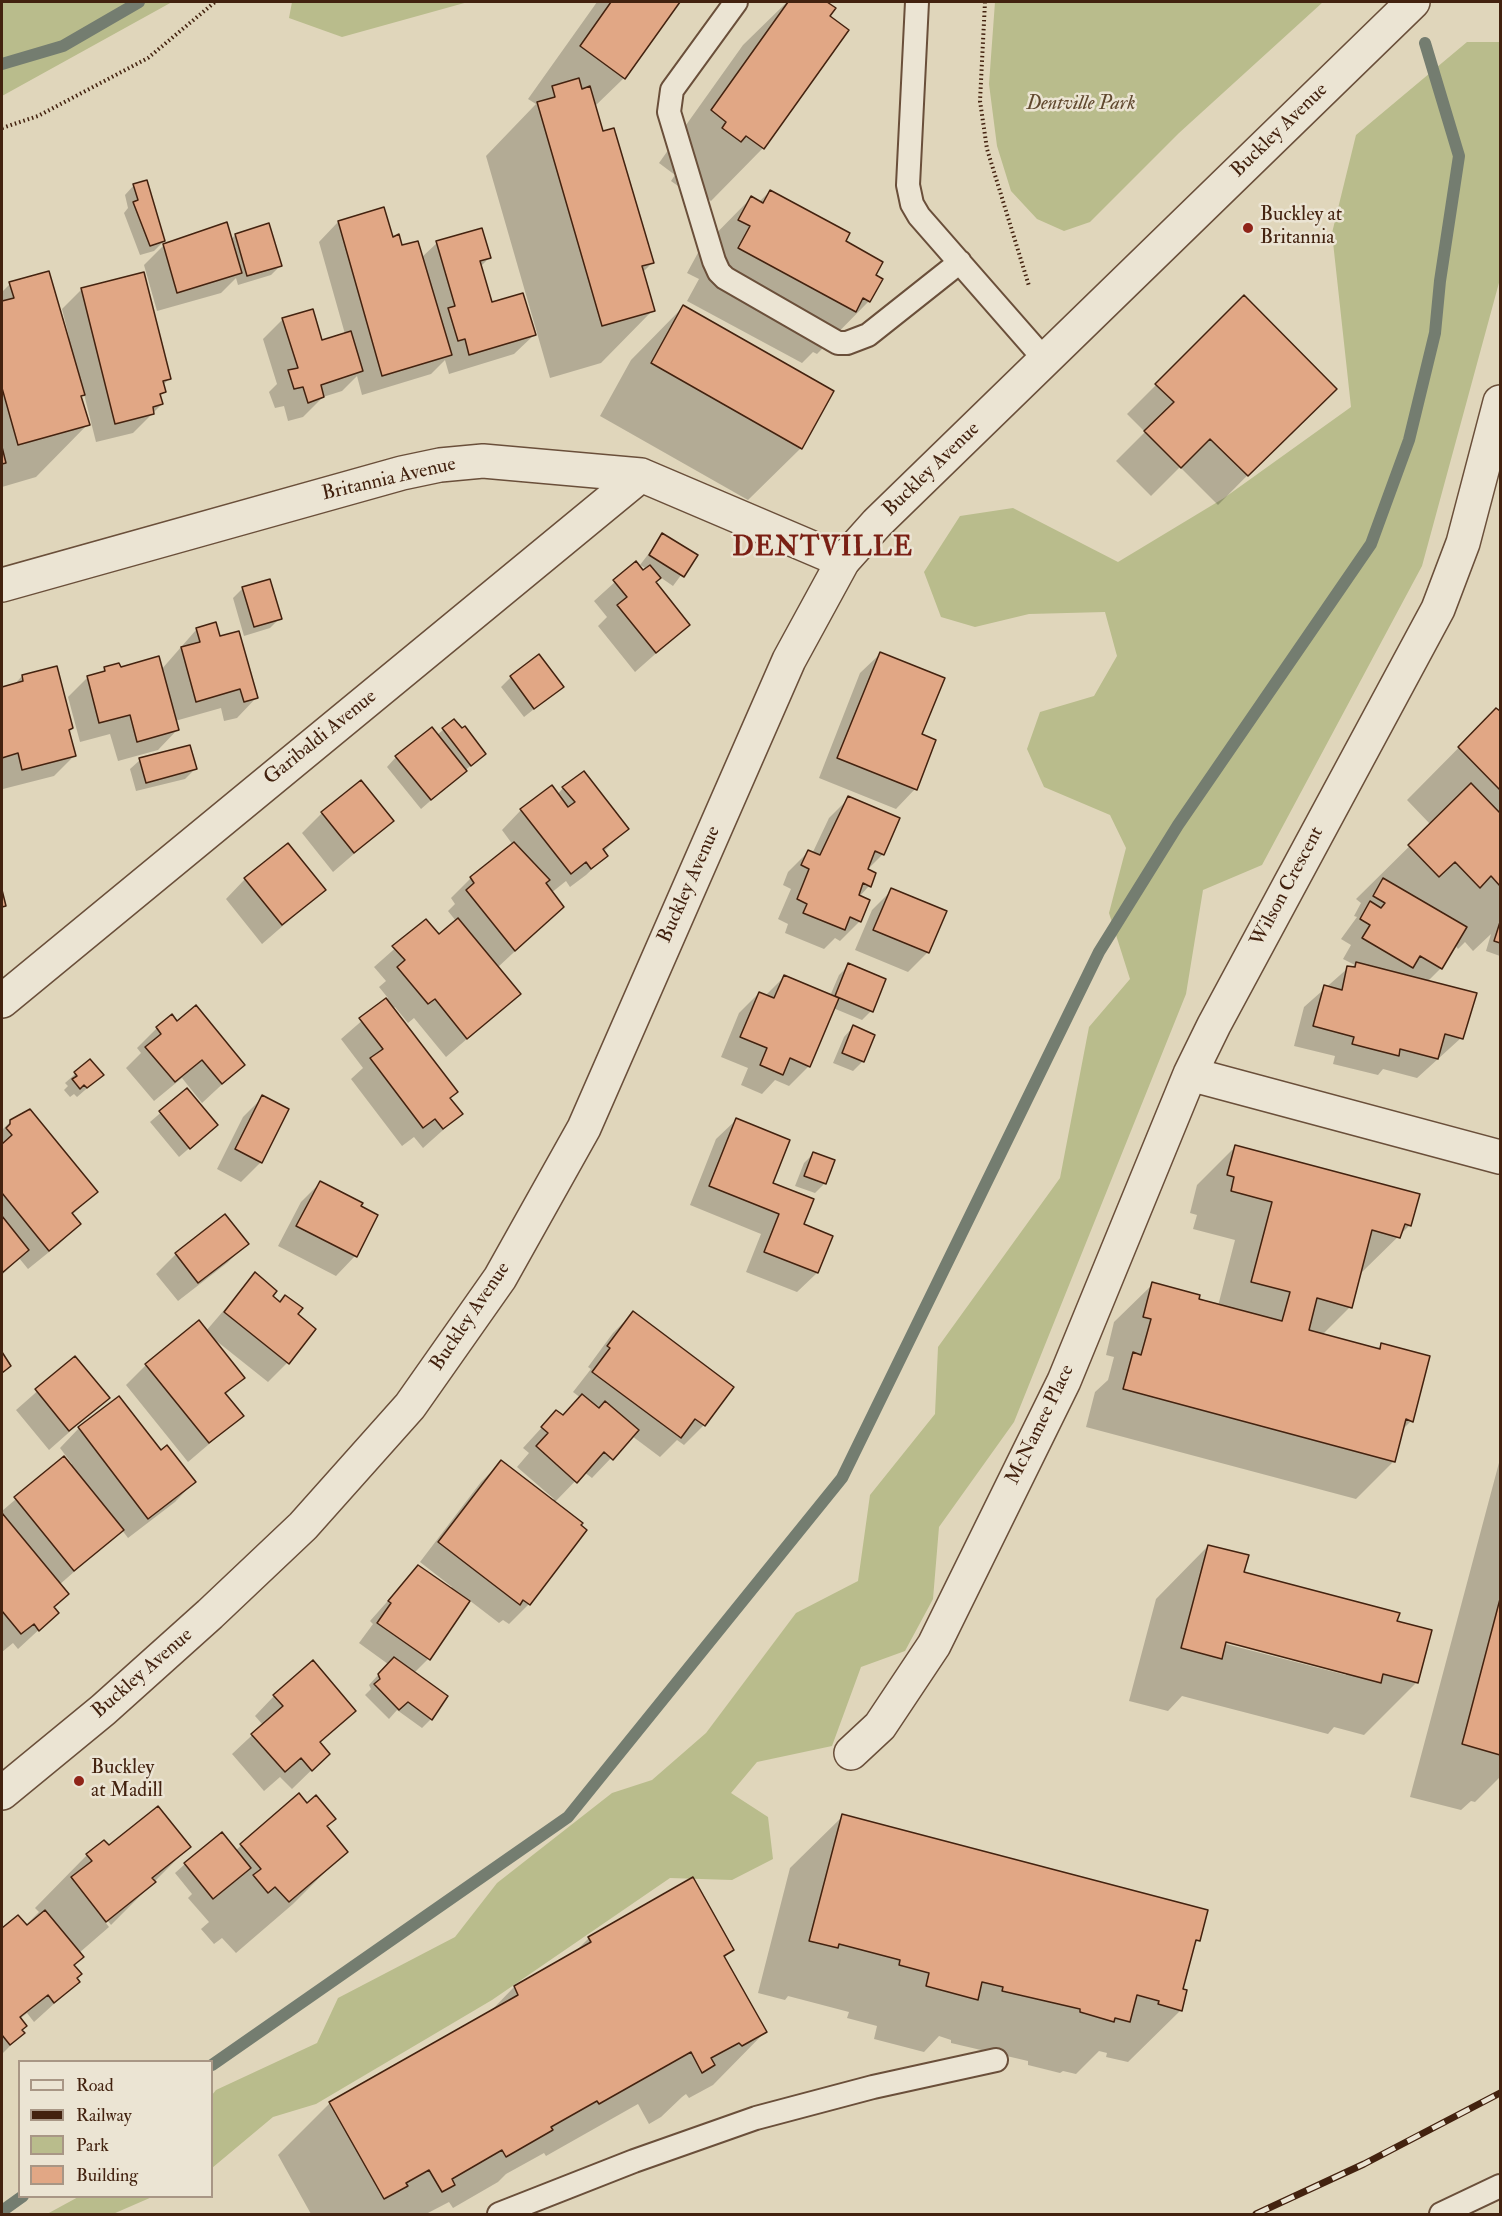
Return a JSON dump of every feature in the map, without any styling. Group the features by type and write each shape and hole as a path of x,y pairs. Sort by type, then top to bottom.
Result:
{"street":[{"name":"Buckley Avenue","path":"2,1793 119,1695 303,1526 410,1406 500,1278 584,1128 789,660 843,561 877,523 1413,2"},
{"name":"Wilson Crescent","path":"1190,1074 1233,987 1438,609 1463,543 1500,402"},
{"name":"Britannia Avenue","path":"2,585 440,465 483,461 641,475 843,561"},
{"name":"Garibaldi Avenue","path":"2,1001 641,475"},
{"path":"1190,1074 1500,1157"},
{"name":"McNamee Place","path":"851,1754 879,1726 899,1700 939,1634 1064,1381 1190,1074"}],"lane":[{"path":"736,2 672,90 669,112 719,272 725,278 838,343 847,343 868,335 960,262"},
{"path":"916,2 908,185 912,204 919,216 1045,360"},
{"path":"499,2214 756,2118 873,2087 996,2060"},
{"path":"1442,2214 1500,2186"}],"path":[{"path":"2,128 38,116 148,58 215,2"},
{"path":"985,2 980,101 985,139 1029,286"}],"green space":[{"path":"2,2 172,2 2,96"},
{"path":"292,2 468,2 342,37 289,18"},
{"name":"Dentville Park","path":"995,2 1323,2 1179,133 1090,222 1064,231 1037,219 1011,191 997,146 989,84"},
{"path":"1467,42 1500,42 1500,279 1422,566 1262,865 1203,890 1186,994 1014,1422 939,1527 933,1599 905,1651 861,1667 832,1746 757,1762 731,1793 768,1817 773,1859 732,1880 670,1878 492,2000 316,2104 273,2117 213,2167 213,2094 216,2090 317,2043 338,1998 455,1937 497,1883 612,1793 652,1780 706,1733 796,1613 858,1581 870,1495 935,1414 938,1347 1060,1178 1089,1027 1130,979 1109,913 1126,848 1110,815 1044,787 1027,749 1040,712 1094,696 1117,656 1105,612 1029,614 975,627 941,617 924,572 960,516 1013,508 1118,562 1224,498 1351,407 1332,233 1356,135"},
{"path":"76,2198 150,2198 113,2214 47,2214"}],"building":[{"path":"611,2 680,2 625,79 580,46"},
{"path":"788,2 827,2 836,8 830,16 849,30 764,149 746,136 741,142 722,128 726,122 711,110"},
{"path":"579,78 582,89 590,86 603,131 614,128 654,263 642,266 655,311 602,326 537,102 555,97 552,86"},
{"path":"147,180 165,241 150,246 133,202 138,200 133,184"},
{"path":"770,190 850,233 846,241 883,262 876,275 883,279 870,302 863,298 856,312 738,248 750,226 738,220 751,196 763,203"},
{"path":"384,207 393,237 399,234 402,245 418,241 452,355 382,376 338,221"},
{"path":"227,222 242,273 177,293 163,244"},
{"path":"269,223 282,266 247,276 235,234"},
{"path":"482,228 491,258 480,261 492,302 523,293 536,335 469,355 465,339 458,341 448,308 455,306 436,241"},
{"path":"49,271 85,395 81,396 90,425 18,445 2,388 2,301 14,298 9,282"},
{"path":"144,272 171,379 163,381 166,392 160,394 163,404 153,407 154,414 115,424 81,288"},
{"path":"1244,295 1337,389 1248,476 1210,439 1181,468 1144,431 1174,402 1155,384"},
{"path":"683,305 834,391 802,449 651,363"},
{"path":"313,309 322,340 351,331 363,371 321,385 324,397 308,403 303,387 294,389 288,370 298,368 282,318"},
{"path":"2,447 6,463 2,464"},
{"path":"662,533 698,555 684,577 649,555"},
{"path":"636,561 643,570 650,565 661,578 656,582 690,625 656,653 617,605 627,597 613,580"},
{"path":"270,579 282,619 254,627 242,587"},
{"path":"216,622 220,636 239,631 258,698 244,702 240,689 196,702 181,647 200,642 196,628"},
{"path":"880,652 945,678 922,734 936,740 917,790 837,758"},
{"path":"539,654 564,687 534,709 510,676"},
{"path":"159,656 179,730 137,742 130,715 99,723 87,676 105,671 104,667 119,663 121,667"},
{"path":"57,666 73,728 69,730 76,756 22,770 18,753 2,758 2,687 23,681 22,675"},
{"path":"1496,708 1500,711 1500,790 1458,747"},
{"path":"454,719 462,728 465,726 486,754 471,766 442,728"},
{"path":"432,727 467,771 431,800 395,756"},
{"path":"190,745 197,769 146,783 139,758"},
{"path":"584,771 629,829 603,849 608,856 591,869 586,862 571,874 520,809 552,785 568,807 575,802 562,787"},
{"path":"361,780 394,821 354,853 321,812"},
{"path":"1471,783 1500,813 1500,886 1491,876 1480,888 1455,862 1439,877 1408,845"},
{"path":"848,796 900,818 884,855 875,851 868,869 876,873 871,887 863,883 859,895 870,900 861,922 850,917 845,930 803,913 807,904 797,899 809,869 801,865 808,850 820,855"},
{"path":"514,842 550,880 546,883 564,907 515,951 466,890 474,883 470,877"},
{"path":"288,843 326,890 282,925 244,878"},
{"path":"1383,878 1467,927 1442,969 1420,956 1413,968 1362,938 1370,925 1360,919 1370,901 1381,908 1385,903 1373,896"},
{"path":"891,888 947,911 929,953 873,930"},
{"path":"2,890 6,906 2,907"},
{"path":"458,918 521,994 467,1039 435,999 428,1004 397,967 405,960 392,946 426,919 439,934"},
{"path":"1500,922 1500,943 1494,941"},
{"path":"1356,962 1477,993 1463,1039 1445,1034 1438,1059 1400,1049 1399,1056 1352,1044 1354,1037 1313,1026 1324,985 1342,990 1347,966 1355,967"},
{"path":"848,963 886,979 873,1012 835,996"},
{"path":"784,975 839,998 810,1067 790,1058 783,1075 760,1065 767,1048 740,1037 759,992 774,998"},
{"path":"386,998 458,1092 450,1098 463,1114 443,1129 435,1119 423,1128 370,1058 383,1049 359,1018"},
{"path":"196,1005 245,1065 222,1084 202,1060 175,1082 145,1047 161,1034 156,1027 172,1014 177,1021"},
{"path":"853,1025 875,1035 864,1062 842,1053"},
{"path":"90,1059 104,1075 87,1088 84,1085 80,1089 72,1079 77,1076 74,1072"},
{"path":"187,1088 218,1125 190,1149 159,1111"},
{"path":"262,1095 289,1109 262,1163 235,1149"},
{"path":"30,1109 98,1192 72,1213 81,1224 49,1251 2,1193 2,1144 12,1135 6,1128 10,1120"},
{"path":"736,1118 790,1140 773,1183 814,1199 804,1224 833,1236 818,1273 764,1252 779,1214 709,1186"},
{"path":"1235,1145 1420,1194 1411,1226 1405,1224 1400,1238 1372,1230 1352,1308 1317,1298 1309,1330 1380,1349 1381,1343 1430,1356 1413,1422 1406,1419 1395,1462 1123,1389 1133,1352 1141,1355 1151,1319 1143,1317 1152,1282 1200,1295 1199,1299 1282,1321 1290,1292 1251,1282 1272,1202 1231,1191 1234,1177 1227,1175"},
{"path":"813,1152 835,1160 826,1184 804,1176"},
{"path":"320,1181 363,1203 361,1206 378,1215 357,1257 296,1226"},
{"path":"225,1214 249,1244 198,1283 175,1253"},
{"path":"2,1216 29,1250 2,1273"},
{"path":"255,1272 277,1291 273,1296 280,1302 285,1295 303,1308 298,1314 316,1329 289,1364 224,1312"},
{"path":"633,1311 734,1387 705,1426 695,1419 681,1438 592,1372 610,1348 607,1346"},
{"path":"199,1320 245,1378 225,1393 244,1416 209,1443 145,1364"},
{"path":"2,1352 11,1366 2,1373"},
{"path":"75,1356 110,1398 69,1431 35,1389"},
{"path":"582,1394 599,1408 605,1401 639,1430 613,1460 604,1452 577,1483 536,1446 548,1433 541,1427 556,1410 563,1415"},
{"path":"119,1396 161,1450 167,1445 196,1482 148,1519 78,1427"},
{"path":"64,1456 124,1530 74,1571 14,1497"},
{"path":"501,1460 583,1523 581,1525 587,1530 530,1605 523,1600 520,1605 438,1542"},
{"path":"2,1513 69,1594 54,1607 59,1613 39,1631 34,1624 21,1634 2,1611"},
{"path":"1208,1545 1249,1555 1244,1572 1400,1613 1397,1621 1432,1630 1418,1683 1383,1674 1381,1683 1226,1642 1222,1659 1181,1648"},
{"path":"418,1565 470,1601 430,1660 377,1623 391,1603 388,1601"},
{"path":"1500,1599 1500,1755 1462,1744"},
{"path":"394,1657 448,1696 432,1720 408,1702 399,1710 374,1684 380,1679 378,1674"},
{"path":"313,1660 356,1711 320,1742 330,1754 312,1771 301,1758 285,1772 251,1734 283,1706 273,1695"},
{"path":"299,1793 307,1803 316,1795 336,1819 327,1826 348,1852 289,1902 275,1887 268,1893 253,1875 261,1869 240,1844"},
{"path":"158,1806 191,1847 152,1878 156,1882 106,1922 71,1877 92,1861 86,1854 104,1840 109,1845"},
{"path":"842,1814 1208,1910 1200,1941 1196,1940 1183,1989 1187,1990 1182,2011 1137,1995 1130,2022 1115,2018 1114,2022 1080,2012 1080,2009 1002,1991 1003,1987 982,1982 978,2000 926,1986 929,1973 899,1965 900,1960 839,1944 838,1948 809,1941"},
{"path":"222,1832 251,1868 213,1899 184,1863"},
{"path":"693,1877 734,1950 724,1956 767,2032 742,2046 739,2043 711,2058 715,2065 702,2073 691,2052 599,2104 597,2101 551,2127 553,2130 506,2157 502,2150 452,2179 455,2185 442,2192 429,2170 406,2183 408,2186 384,2199 329,2102 518,1995 514,1986 591,1942 588,1937"},
{"path":"45,1910 84,1957 74,1965 82,1974 77,1978 80,1982 54,2003 48,1995 20,2017 27,2026 22,2030 25,2033 10,2045 2,2035 2,1928 18,1915 27,1925"}],"waterway":[{"path":"2,64 63,46 139,2"},
{"path":"213,2064 568,1817 842,1478 1099,952 1178,825 1371,544 1409,440 1435,333 1440,281 1459,156 1425,43"},
{"path":"2,2211 20,2198"}],"railway":[{"path":"1256,2214 1364,2164 1500,2093"}],"place":[{"name":"Buckley at Britannia","path":"1248,228"},
{"name":"Buckley at Madill","path":"79,1781"}],"district":[{"name":"DENTVILLE","path":"823,549"}]}
